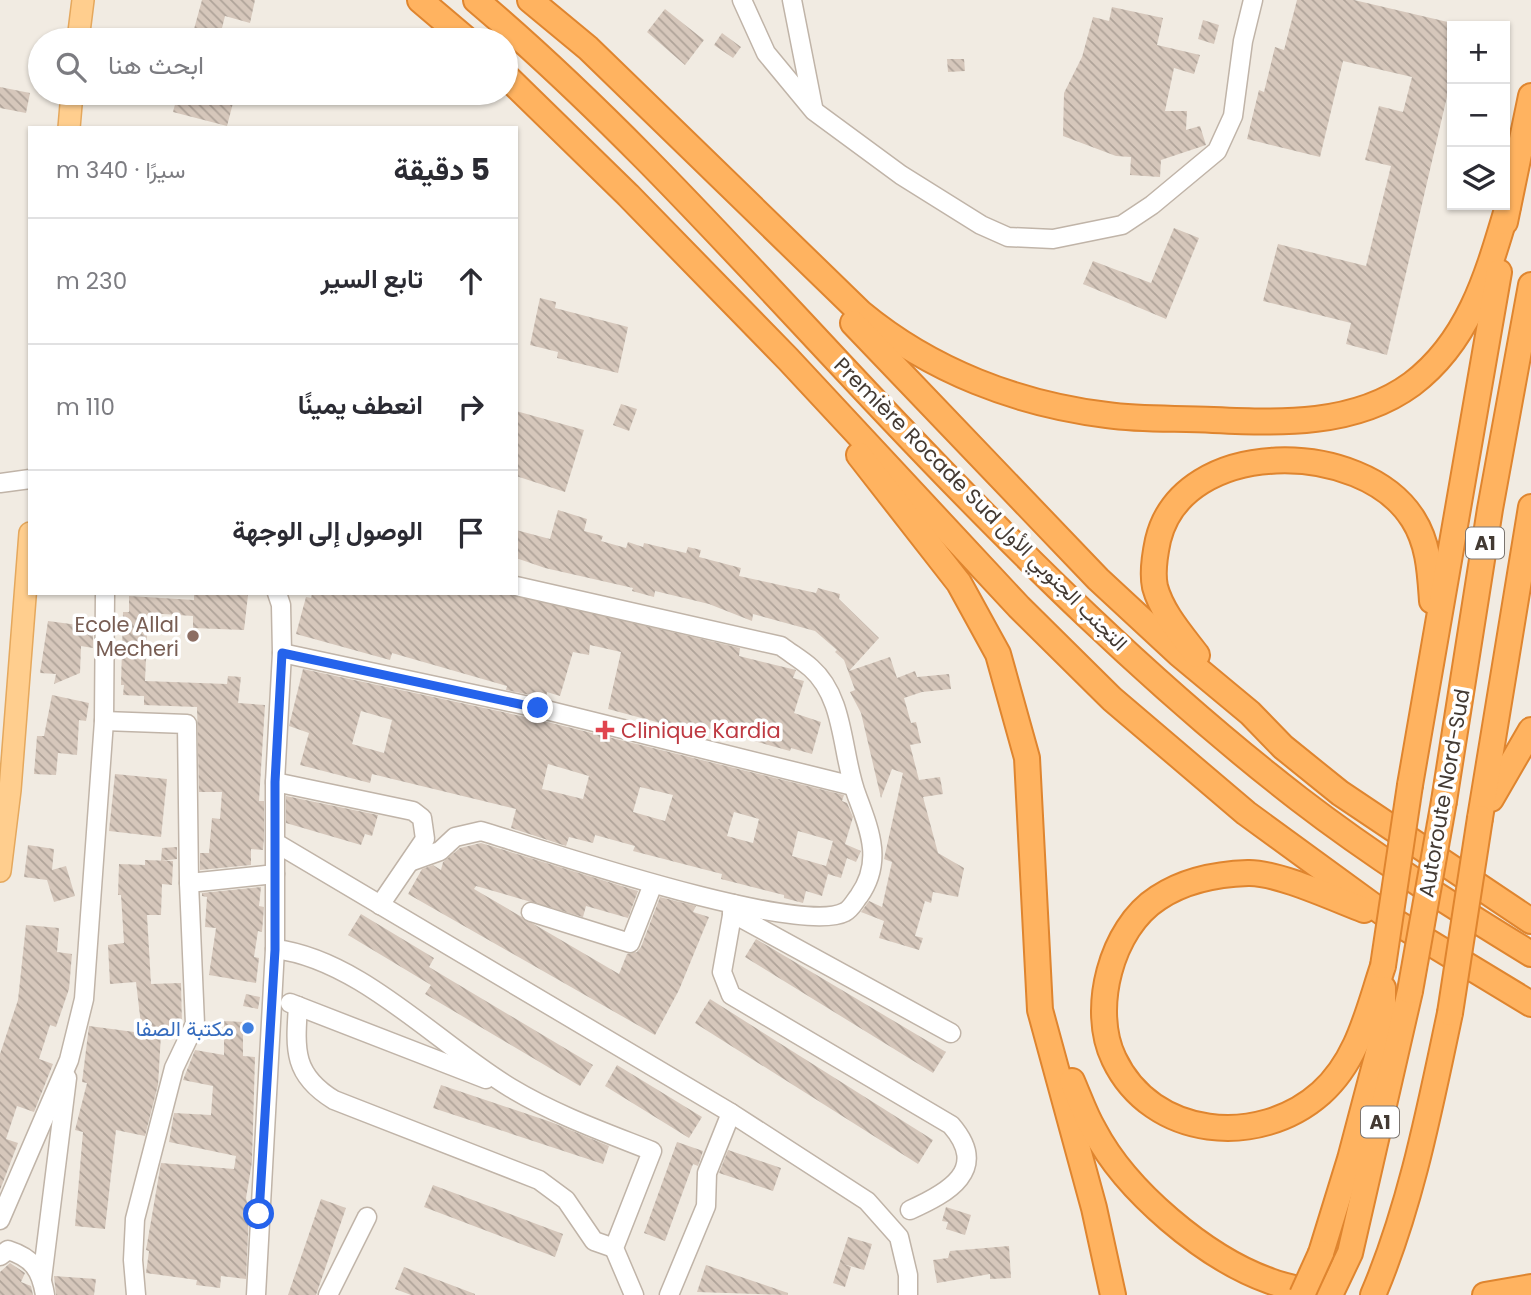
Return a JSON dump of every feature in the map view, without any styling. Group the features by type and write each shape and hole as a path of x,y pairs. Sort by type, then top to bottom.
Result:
{"highway":[{"path":"420,0 453,28"},
{"name":"Première Rocade Sud التجنب الجنوبي الأول","path":"476,0 506,28"},
{"path":"530,0 588,48 888,335 958,375 1062,408 1110,416 1273,422 1356,412 1384,401 1434,364 1462,331 1476,303 1507,210"},
{"name":"Première Rocade Sud التجنب الجنوبي الأول","path":"518,39 603,117 902,429 1173,694 1299,799 1408,878 1531,954"},
{"name":"Première Rocade Sud التجنب الجنوبي الأول","path":"518,88 628,195 788,359 1019,607 1112,699 1246,813 1394,921 1531,1004"},
{"path":"1510,196 1531,96"},
{"path":"688,145 941,418 1098,579 1223,689 1283,747 1340,793 1520,910 1531,921"},
{"path":"1302,1295 1321,1253 1350,1160 1383,1034 1383,966 1410,785 1482,379 1507,210"},
{"name":"Autoroute Nord-Sud","path":"1329,1295 1350,1253 1410,992 1444,801 1490,509 1531,285"},
{"path":"788,359 899,509 959,583 998,654 1027,758 1040,1010 1094,1208 1113,1295"},
{"path":"1223,689 1167,613 1155,586 1156,550 1167,516 1192,485 1230,467 1298,461 1322,463 1366,477 1386,488 1413,518 1424,541 1430,570 1432,601 1422,716"},
{"name":"Autoroute Nord-Sud","path":"1373,1295 1385,1266 1428,1113 1450,1013 1531,507"},
{"path":"1480,818 1531,730"},
{"path":"1383,966 1354,1051 1321,1093 1284,1117 1248,1129 1208,1129 1170,1116 1135,1091 1114,1059 1103,1019 1105,983 1124,934 1156,899 1198,879 1252,873 1295,884 1394,921"},
{"path":"1040,1010 1094,1131 1126,1178 1177,1226 1221,1255 1270,1281 1329,1295"},
{"path":"1485,1295 1531,1287"}],"main road":[{"path":"80,28 83,0"},
{"path":"69,126 71,105"},
{"path":"0,871 10,790 28,559"}],"street":[{"path":"742,0 766,53 814,111 949,206 1008,237 1053,239 1122,225 1152,205 1217,151 1233,116 1243,41 1253,0"},
{"path":"792,0 814,111"},
{"path":"0,484 28,480"},
{"path":"412,861 440,851 455,837 481,831 733,908 822,919 847,911 869,882 873,839 853,786 835,702 813,669 780,646 518,586"},
{"path":"44,1287 69,1060 84,999 104,721 104,595"},
{"path":"256,1295 275,950 275,782 282,653 281,605 278,595"},
{"path":"282,653 538,708 853,786"},
{"path":"104,721 187,724 188,883 195,1024 174,1068 135,1219 133,1260 136,1295"},
{"path":"275,782 413,811 422,818 425,839 380,905"},
{"path":"276,843 731,1113 867,1202 899,1237 908,1275 908,1295"},
{"path":"188,883 275,874"},
{"path":"531,912 630,943 653,884"},
{"path":"733,908 951,1033"},
{"path":"733,908 722,972 731,995 951,1125 958,1133 965,1155 960,1178 945,1195 910,1210"},
{"path":"275,950 300,952 332,965 424,1025 509,1087 560,1115 652,1151 614,1248 634,1295"},
{"path":"272,996 509,1087"},
{"path":"298,1006 296,1046 302,1071 315,1089 334,1100 539,1180 566,1200 594,1241 614,1248"},
{"path":"0,1220 69,1060"},
{"path":"669,1295 706,1206 707,1172 731,1113"},
{"path":"328,1295 367,1217"},
{"path":"0,1256 8,1250 33,1261 44,1287"}],"building":[{"path":"202,0 255,0 250,23 225,16 222,28 194,28"},
{"path":"1297,0 1354,0 1447,22 1447,97 1387,355 1346,344 1351,323 1263,301 1278,244 1366,266 1391,166 1365,160 1379,106 1403,112 1412,77 1343,61 1320,157 1247,139 1259,90 1264,92 1275,47 1284,50"},
{"path":"1112,7 1163,18 1157,45 1200,55 1194,74 1174,68 1165,111 1187,111 1186,130 1200,126 1206,145 1161,160 1160,177 1130,175 1131,157 1116,156 1063,136 1064,93 1082,57 1093,17 1109,21"},
{"path":"665,9 704,40 685,65 647,32"},
{"path":"1203,20 1219,25 1214,44 1198,39"},
{"path":"722,33 741,47 733,58 714,45"},
{"path":"947,59 964,59 965,71 948,72"},
{"path":"0,87 28,93 26,113 0,108"},
{"path":"175,105 232,105 227,126 173,112"},
{"path":"1174,228 1199,238 1166,319 1083,284 1093,261 1151,283"},
{"path":"540,298 556,302 555,308 628,327 618,373 557,358 558,352 530,345"},
{"path":"621,404 637,409 629,431 613,425"},
{"path":"518,412 584,430 565,492 518,477"},
{"path":"558,510 587,519 584,531 603,536 601,541 626,548 628,542 643,547 644,543 686,553 688,547 701,550 699,557 741,568 739,576 816,593 818,588 840,594 839,599 879,638 849,671 890,657 897,678 915,671 917,677 949,674 951,689 922,692 904,698 911,723 916,722 921,743 910,745 919,780 940,777 943,794 923,797 938,853 964,868 958,897 933,892 931,903 925,901 915,936 923,938 919,950 879,938 884,921 861,912 869,901 882,907 892,862 884,859 903,773 892,769 881,798 861,713 850,692 855,690 844,660 835,652 837,650 815,631 753,614 752,621 709,604 655,591 654,597 632,591 633,588 545,568 518,559 518,531 550,539"},
{"path":"194,595 248,595 244,630 193,628 193,616 148,613 145,681 227,684 228,676 241,677 238,703 265,705 259,801 264,801 263,850 251,849 251,865 200,870 200,853 209,853 212,818 220,819 222,792 199,792 197,707 144,705 144,696 123,695 123,612 129,612 129,596 194,600"},
{"path":"312,595 515,595 740,648 739,656 796,670 793,678 804,681 794,713 821,722 812,754 791,748 790,751 700,726 698,736 608,709 621,652 590,645 589,655 573,652 560,696 547,692 546,698 506,690 507,686 392,653 390,660 296,634 306,597 311,598"},
{"path":"48,621 93,627 93,648 81,646 80,673 54,684 56,674 40,673"},
{"path":"303,669 535,719 844,795 842,801 847,803 853,817 845,844 861,851 856,862 847,858 841,878 828,874 822,896 806,891 803,903 784,898 784,895 721,879 722,874 633,851 635,846 595,835 593,843 569,837 566,846 511,828 516,809 372,774 370,783 300,765 309,733 289,726","holes":["361,711 392,720 384,753 352,744","548,764 589,776 583,799 542,789","640,787 673,795 665,821 633,812","734,812 759,819 753,843 727,836","798,831 833,841 826,866 792,856"]},
{"path":"52,695 89,703 86,721 79,720 77,755 58,753 56,775 34,774 37,736 44,736"},
{"path":"115,774 167,779 161,837 109,831"},
{"path":"286,796 378,815 372,836 365,834 361,845 286,823"},
{"path":"481,843 638,891 628,918 586,906 583,917 476,886 474,889 619,974 627,954 637,952 641,947 660,897 696,906 693,912 709,917 679,990 655,1035 408,894 422,869 433,865 441,870 443,862 460,848"},
{"path":"28,845 54,849 52,870 66,866 75,896 54,902 47,880 24,877"},
{"path":"177,847 177,859 161,861 162,848"},
{"path":"145,860 173,861 172,885 162,884 161,915 147,915 151,984 181,983 182,1025 178,1033 161,1034 158,1085 145,1136 116,1130 105,1229 75,1226 83,1132 75,1130 87,1083 82,1082 89,1026 142,1033 136,982 110,984 108,945 124,943 121,895 118,895 119,864 145,865"},
{"path":"261,887 259,906 264,907 262,932 258,931 254,957 259,958 256,983 209,975 216,928 205,927 207,897 202,896 202,893"},
{"path":"361,914 434,958 429,967 593,1065 580,1086 425,994 431,985 348,935"},
{"path":"26,925 59,928 57,952 72,954 69,989 56,1027 50,1025 39,1059 53,1064 34,1112 17,1106 6,1139 18,1143 0,1190 0,1054 18,1000"},
{"path":"756,939 946,1052 933,1073 745,957"},
{"path":"246,994 260,997 258,1009 243,1006"},
{"path":"710,999 933,1140 918,1164 695,1023"},
{"path":"224,1021 243,1022 243,1056 255,1057 252,1162 246,1198 249,1213 246,1279 221,1276 220,1288 196,1285 197,1280 146,1273 149,1251 146,1250 161,1163 234,1169 236,1156 169,1142 174,1113 211,1115 213,1086 183,1080 195,1050 224,1055"},
{"path":"617,1065 702,1117 689,1138 605,1086"},
{"path":"441,1085 551,1122 609,1146 603,1164 433,1108"},
{"path":"677,1142 703,1151 698,1166 693,1164 665,1241 644,1233"},
{"path":"728,1150 781,1168 773,1191 719,1173"},
{"path":"433,1185 563,1234 555,1257 424,1207"},
{"path":"321,1199 346,1208 316,1295 288,1295"},
{"path":"946,1207 971,1215 965,1235 946,1229 948,1222 942,1221"},
{"path":"848,1237 872,1244 864,1270 843,1264 851,1267 845,1287 833,1283"},
{"path":"1009,1246 1011,1278 990,1279 990,1274 937,1283 933,1260 948,1258 950,1251"},
{"path":"10,1263 25,1273 21,1282 31,1286 33,1295 0,1295 0,1272"},
{"path":"706,1265 788,1293 788,1295 697,1292"},
{"path":"404,1267 475,1295 411,1295 395,1289"},
{"path":"54,1276 96,1279 94,1295 56,1295"}],"place":[{"name":"Ecole Allal Mecheri","path":"193,636"},
{"name":"Clinique Kardia","path":"605,730"},
{"name":"مكتبة الصفا","path":"248,1028"}],"route":[{"path":"259,1214 275,950 275,782 282,653 538,708"}]}
